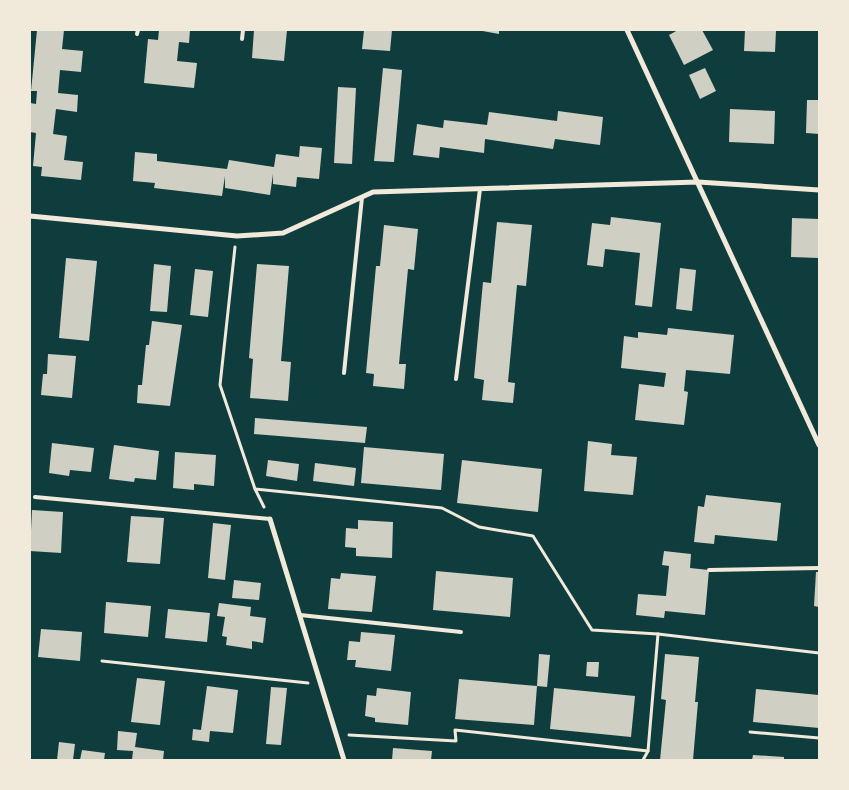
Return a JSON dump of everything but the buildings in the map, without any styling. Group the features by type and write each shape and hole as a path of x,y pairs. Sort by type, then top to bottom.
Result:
{"street":[{"path":"627,30 819,445"},
{"path":"30,216 237,236 283,234 374,192 698,182 819,190"},
{"path":"270,519 344,760"}],"lane":[{"path":"242,39 243,30"},
{"path":"456,379 480,188"},
{"path":"344,373 362,197"},
{"path":"35,497 270,519"},
{"path":"709,570 819,568"},
{"path":"300,615 461,632"}],"path":[{"path":"237,236 220,385 255,489 270,519"},
{"path":"255,489 442,508 478,527 533,536 592,630 658,634 819,653"},
{"path":"643,760 648,751 658,634"},
{"path":"102,662 321,684"},
{"path":"336,734 456,741 455,730 648,751"},
{"path":"750,732 819,738"}]}
